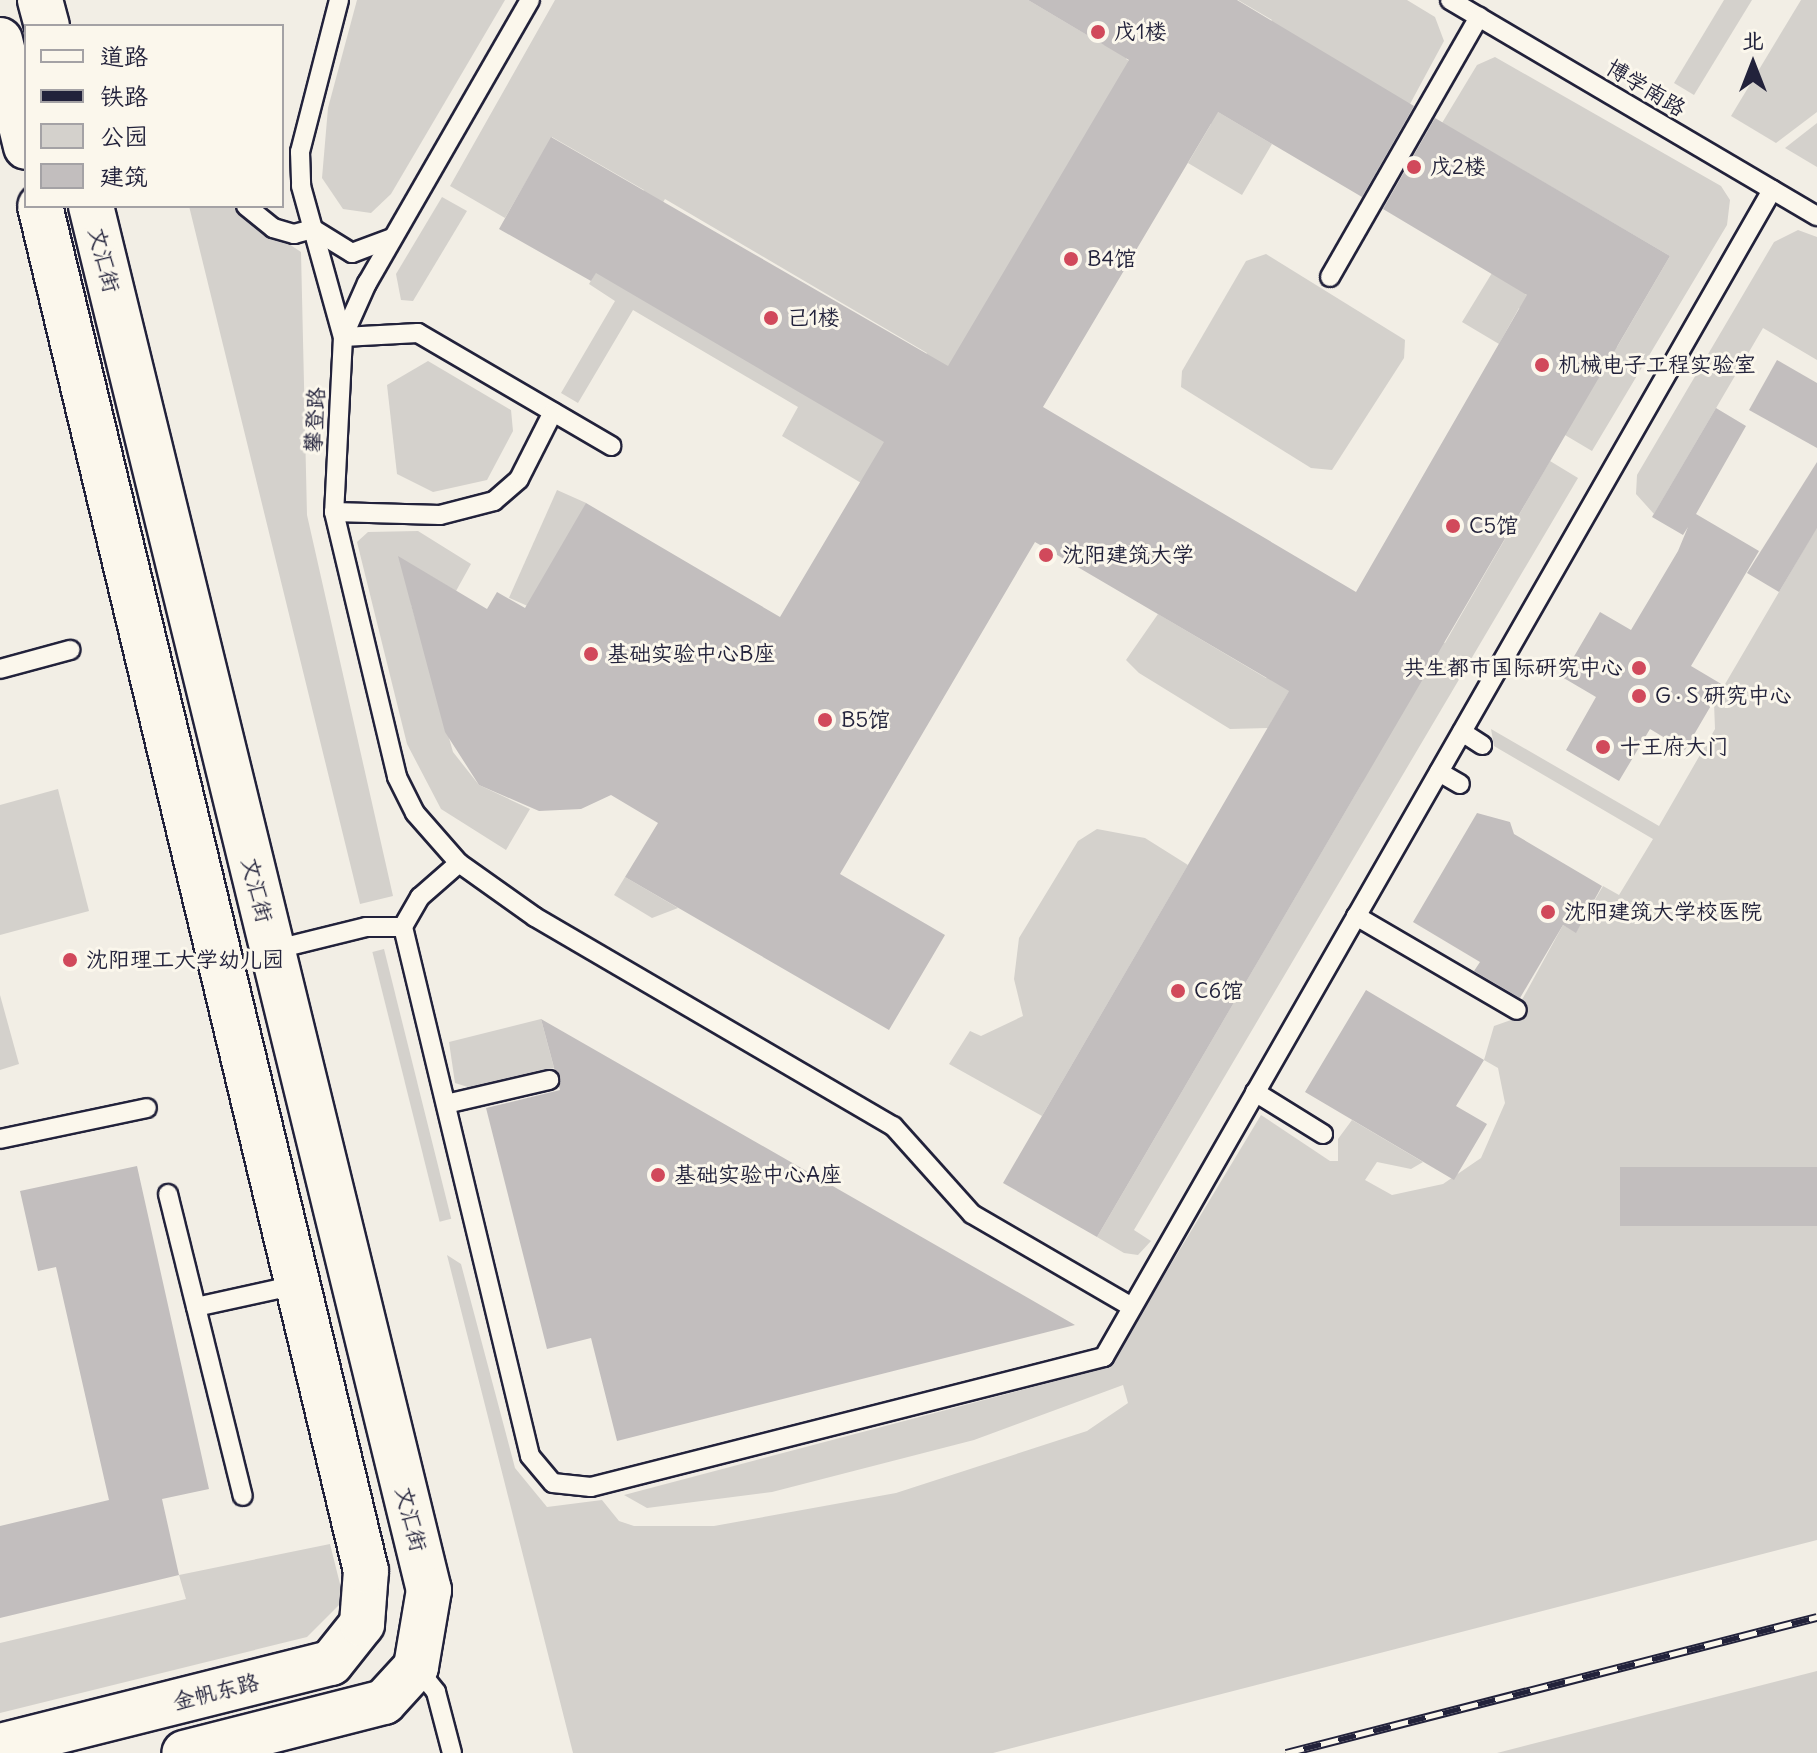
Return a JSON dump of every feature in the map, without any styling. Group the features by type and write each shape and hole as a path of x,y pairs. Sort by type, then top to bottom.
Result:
{"street":[{"path":"40,0 46,24"},
{"path":"0,40 24,139"},
{"path":"40,208 296,1285"},
{"name":"文汇街","path":"91,208 429,1590 416,1667"},
{"name":"金帆东路","path":"0,1746 331,1663 362,1624 366,1571 296,1285"},
{"path":"184,1753 384,1702 416,1667"}],"lane":[{"path":"339,0 300,152 313,229 343,337 418,333 611,446"},
{"name":"攀登路","path":"530,0 394,236 343,337 334,512 397,777 415,813 459,863 535,917 893,1126 972,1214 1132,1307"},
{"name":"博学南路","path":"1450,0 1817,216"},
{"path":"1330,277 1479,17"},
{"path":"459,863 420,897 403,927 530,1456 553,1483 572,1489 1104,1357 1772,190"},
{"path":"248,208 273,228 294,234 313,229 352,253 394,236"},
{"path":"334,512 440,515 494,501 519,479 553,412"},
{"path":"0,669 70,650"},
{"path":"1462,732 1482,745"},
{"path":"1439,772 1460,784"},
{"path":"1356,916 1517,1010"},
{"path":"271,951 366,927 403,927"},
{"path":"446,1104 549,1080"},
{"path":"1255,1092 1323,1134"},
{"path":"0,1139 147,1108"},
{"path":"168,1194 243,1496"},
{"path":"196,1307 296,1285"},
{"path":"416,1667 436,1692 452,1753"}],"green space":[{"path":"357,0 505,0 391,194 371,213 343,209 322,178 328,108"},
{"path":"555,0 1028,0 1104,45 1149,19 1126,59 1162,79 989,376 907,387 927,353 665,199 643,236 624,225 644,190 552,137 505,218 450,186"},
{"path":"1238,0 1407,0 1435,17 1444,41 1410,104 1251,56 1272,20"},
{"path":"1724,0 1752,0 1694,95 1674,83"},
{"path":"1801,0 1817,0 1817,112 1776,143 1731,116"},
{"path":"1495,57 1721,186 1730,200 1727,225 1592,451 1565,435 1579,326 1617,347 1670,256 1442,123 1477,65"},
{"path":"1181,90 1272,144 1242,195 1188,163 1211,124"},
{"path":"1817,123 1817,167 1785,148"},
{"path":"442,197 467,211 413,301 401,300 396,274"},
{"path":"189,208 235,208 301,252 307,515 393,896 360,904"},
{"path":"1798,230 1817,237 1817,360 1763,328 1654,514 1636,494 1637,475 1774,242"},
{"path":"612,245 893,408 910,512 782,436 798,407 633,310 578,403 561,393 615,301 589,284"},
{"path":"1266,254 1405,340 1404,358 1332,470 1311,468 1181,387 1182,371 1246,261"},
{"path":"1545,258 1525,294 1561,315 1519,308 1499,344 1462,322 1492,273"},
{"path":"428,361 511,410 513,431 487,480 433,492 397,474 387,385"},
{"path":"1550,461 1578,478 1134,1230 1151,1241 1138,1255 1124,1253 1097,1237 1362,783 1405,621 1445,643"},
{"path":"557,490 586,503 538,611 509,598"},
{"path":"1817,527 1817,1540 993,1753 573,1753 447,1255 461,1264 515,1468 547,1507 602,1500 619,1521 634,1526 714,1526 896,1493 1087,1431 1128,1403 1123,1385 974,1440 772,1492 647,1508 624,1495 1109,1367 1261,1115 1330,1161 1338,1161 1338,1139 1352,1120 1423,1162 1411,1169 1377,1162 1365,1180 1392,1195 1443,1184 1481,1158 1505,1103 1498,1068 1484,1060 1494,1026 1511,1020 1563,925 1576,932 1603,886 1619,895 1653,839 1494,746 1491,729 1659,826 1715,729 1714,703"},
{"path":"418,531 471,564 456,591 427,574 411,604 453,752 479,785 530,809 506,850 441,809 407,744 357,542 368,532"},
{"path":"1158,614 1266,678 1311,653 1268,728 1230,729 1139,673 1126,660"},
{"path":"58,789 89,911 0,935 0,805"},
{"path":"1097,829 1145,838 1188,865 1042,1116 949,1064 970,1031 981,1036 1023,1016 1014,979 1019,938 1078,841"},
{"path":"625,877 678,908 652,918 614,895"},
{"path":"384,949 451,1219 440,1222 372,952"},
{"path":"0,995 19,1064 0,1070"},
{"path":"541,1019 554,1068 471,1088 455,1083 449,1042"},
{"path":"330,1544 344,1600 307,1637 0,1713 0,1643 186,1599 179,1575"},
{"path":"1817,1671 1817,1753 1497,1753"}],"building":[{"path":"1028,0 1237,0 1414,106 1362,197 1218,112 1043,407 1356,592 1527,295 1383,209 1435,118 1670,256 1097,1237 1003,1183 1289,691 1035,542 840,874 945,935 889,1030 625,877 658,823 611,795 581,809 539,811 479,785 445,732 398,556 487,609 497,592 525,608 586,503 780,617 884,442 596,273 591,281 499,229 551,137 948,366 1129,60"},
{"path":"1777,360 1817,383 1817,448 1749,410"},
{"path":"1716,408 1746,426 1696,514 1759,551 1691,666 1723,685 1685,750 1650,729 1619,781 1566,750 1596,697 1562,677 1600,612 1631,630 1678,551 1688,527 1683,535 1652,517"},
{"path":"1817,462 1817,528 1779,592 1747,573"},
{"name":"沈阳建筑大学校医院","path":"1477,813 1510,822 1514,834 1602,886 1576,933 1563,925 1520,998 1474,971 1480,962 1413,922"},
{"path":"1366,990 1484,1060 1456,1106 1487,1124 1454,1180 1305,1092"},
{"name":"基础实验中心A座","path":"541,1019 1075,1325 617,1441 591,1338 547,1349 486,1108 560,1090"},
{"path":"137,1166 209,1489 162,1499 179,1575 0,1618 0,1526 109,1500 56,1267 38,1271 20,1191"},
{"path":"1620,1167 1817,1167 1817,1226 1620,1226"}],"railway":[{"path":"1286,1753 1817,1617"}],"place":[{"name":"戊1楼","path":"1098,32"},
{"name":"戊2楼","path":"1414,167"},
{"name":"B4馆","path":"1071,259"},
{"name":"己1楼","path":"771,318"},
{"name":"机械电子工程实验室","path":"1542,365"},
{"name":"C5馆","path":"1453,526"},
{"name":"沈阳建筑大学","path":"1046,555"},
{"name":"基础实验中心B座","path":"591,654"},
{"name":"共生都市国际研究中心","path":"1639,668"},
{"name":"G · S 研究中心","path":"1639,696"},
{"name":"B5馆","path":"825,720"},
{"name":"十王府大门","path":"1603,747"},
{"name":"沈阳建筑大学校医院","path":"1548,912"},
{"name":"沈阳理工大学幼儿园","path":"70,960"},
{"name":"C6馆","path":"1178,991"},
{"name":"基础实验中心A座","path":"658,1175"}]}
